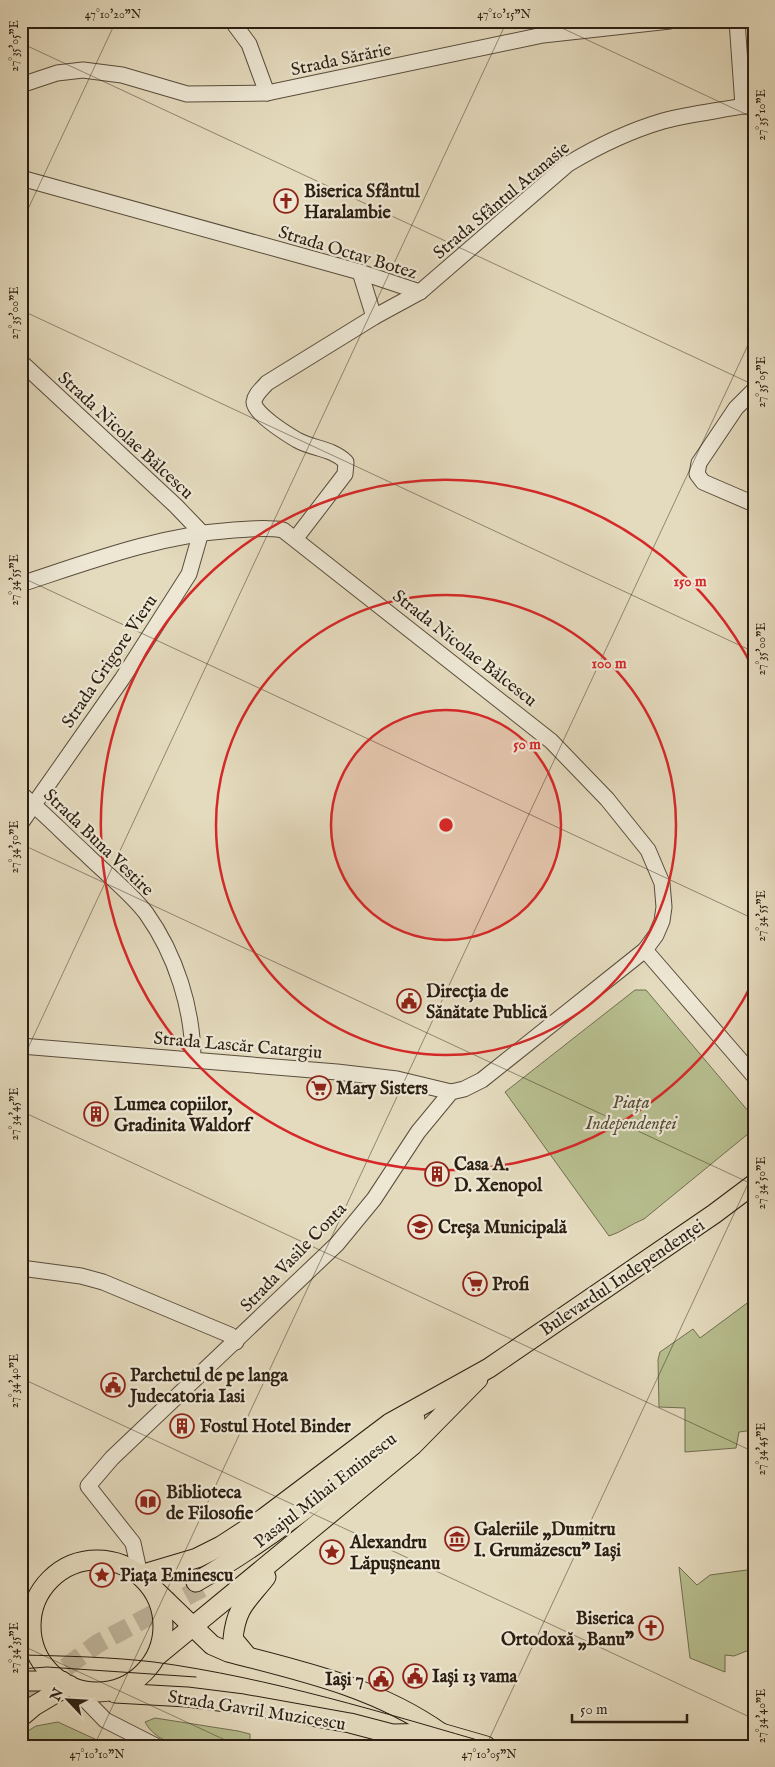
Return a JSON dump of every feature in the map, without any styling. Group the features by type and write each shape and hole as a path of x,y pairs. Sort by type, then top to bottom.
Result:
{"main road":[{"name":"Bulevardul Independenței","path":"452,1396 752,1182"},
{"path":"144,1579 197,1558 221,1546 264,1518 390,1423 452,1396"},
{"path":"21,1681 68,1685 101,1693 120,1689 135,1680 146,1672 157,1656 412,1446 452,1396"},
{"name":"Pasajul Mihai Eminescu","path":"199,1585 246,1561 294,1526 406,1436 452,1396"},
{"path":"248,1657 233,1639 234,1621 240,1607 289,1549"},
{"path":"21,1629 28,1600 66,1566 103,1558 127,1566 144,1579 161,1609 162,1639 157,1656"},
{"name":"Strada Gavril Muzicescu","path":"144,1579 212,1645 248,1657 331,1679 400,1706 441,1733 486,1746"},
{"path":"28,1600 31,1633 38,1655 54,1675 68,1685"},
{"path":"21,1717 34,1706 68,1685"},
{"name":"Strada Gavril Muzicescu","path":"101,1693 187,1696 350,1723 392,1734 441,1733"}],"street":[{"path":"232,21 249,44 267,93"},
{"name":"Strada Sărărie","path":"21,86 57,73 83,70 122,76 187,94 267,93 543,35 670,21"},
{"path":"737,21 748,106"},
{"name":"Strada Sfântul Atanasie","path":"420,292 568,164 615,138 664,121 748,106"},
{"name":"Strada Octav Botez","path":"21,178 360,272 420,292"},
{"path":"360,272 374,317"},
{"name":"Strada Octav Botez","path":"296,538 345,474 346,462 338,454 298,440 257,412 254,404 256,394 267,383 292,365 420,292"},
{"name":"Strada Nicolae Bălcescu","path":"21,362 176,506 201,532 268,527 283,530 296,538 551,741 607,798 648,850 662,883 664,907 662,920 656,935 645,950"},
{"path":"753,503 703,482 697,474 699,463 736,408 754,390"},
{"path":"21,584 105,556 201,532"},
{"name":"Strada Grigore Vieru","path":"21,823 122,680 189,574 201,532"},
{"name":"Strada Buna Vestire","path":"21,794 54,822 146,914 173,962 183,992 192,1023 193,1060"},
{"path":"451,1092 464,1089 482,1080 645,950 754,1076"},
{"name":"Strada Lascăr Catargiu","path":"21,1046 389,1078 451,1092"},
{"name":"Strada Vasile Conta","path":"144,1579 133,1543 88,1486 112,1458 337,1244 374,1199 418,1132 451,1092"},
{"path":"21,1268 81,1276 103,1282 230,1335 236,1342"},
{"path":"68,1685 105,1720 156,1746"}],"green space":[{"name":"Piața Independenței","path":"635,990 646,990 754,1118 754,1129 644,1219 609,1236 505,1092"},
{"path":"754,1298 754,1430 739,1432 736,1448 685,1452 685,1408 659,1407 658,1360 660,1352 693,1329 700,1338"},
{"path":"679,1567 697,1585 710,1575 754,1569 754,1648 734,1656 725,1655 725,1672 690,1658"},
{"path":"155,1718 250,1734 250,1746 192,1747 178,1745 153,1733 145,1722"},
{"path":"58,1722 110,1746 21,1746 23,1734 36,1726"}],"tunnel":[{"path":"21,1701 97,1644 202,1588"}],"tram line":[{"path":"21,1655 71,1656 154,1662 241,1677 413,1721 498,1746"},
{"path":"21,1669 47,1667 196,1677"}],"place":[{"name":"Biserica Sfântul Haralambie","path":"286,201"},
{"name":"Direcția de Sănătate Publică","path":"409,1001"},
{"name":"Mary Sisters","path":"319,1088"},
{"name":"Lumea copiilor, Gradinita Waldorf","path":"96,1114"},
{"name":"Casa A. D. Xenopol","path":"437,1174"},
{"name":"Creșa Municipală","path":"420,1227"},
{"name":"Profi","path":"475,1284"},
{"name":"Parchetul de pe langa Judecatoria Iasi","path":"113,1385"},
{"name":"Fostul Hotel Binder","path":"182,1426"},
{"name":"Biblioteca de Filosofie","path":"148,1502"},
{"name":"Galeriile „Dumitru I. Grumăzescu” Iași","path":"457,1539"},
{"name":"Alexandru Lăpușneanu","path":"332,1552"},
{"name":"Piața Eminescu","path":"102,1575"},
{"name":"Biserica Ortodoxă „Banu”","path":"651,1628"},
{"name":"Iași 13 vama","path":"415,1676"},
{"name":"Iași 7","path":"381,1679"}]}
